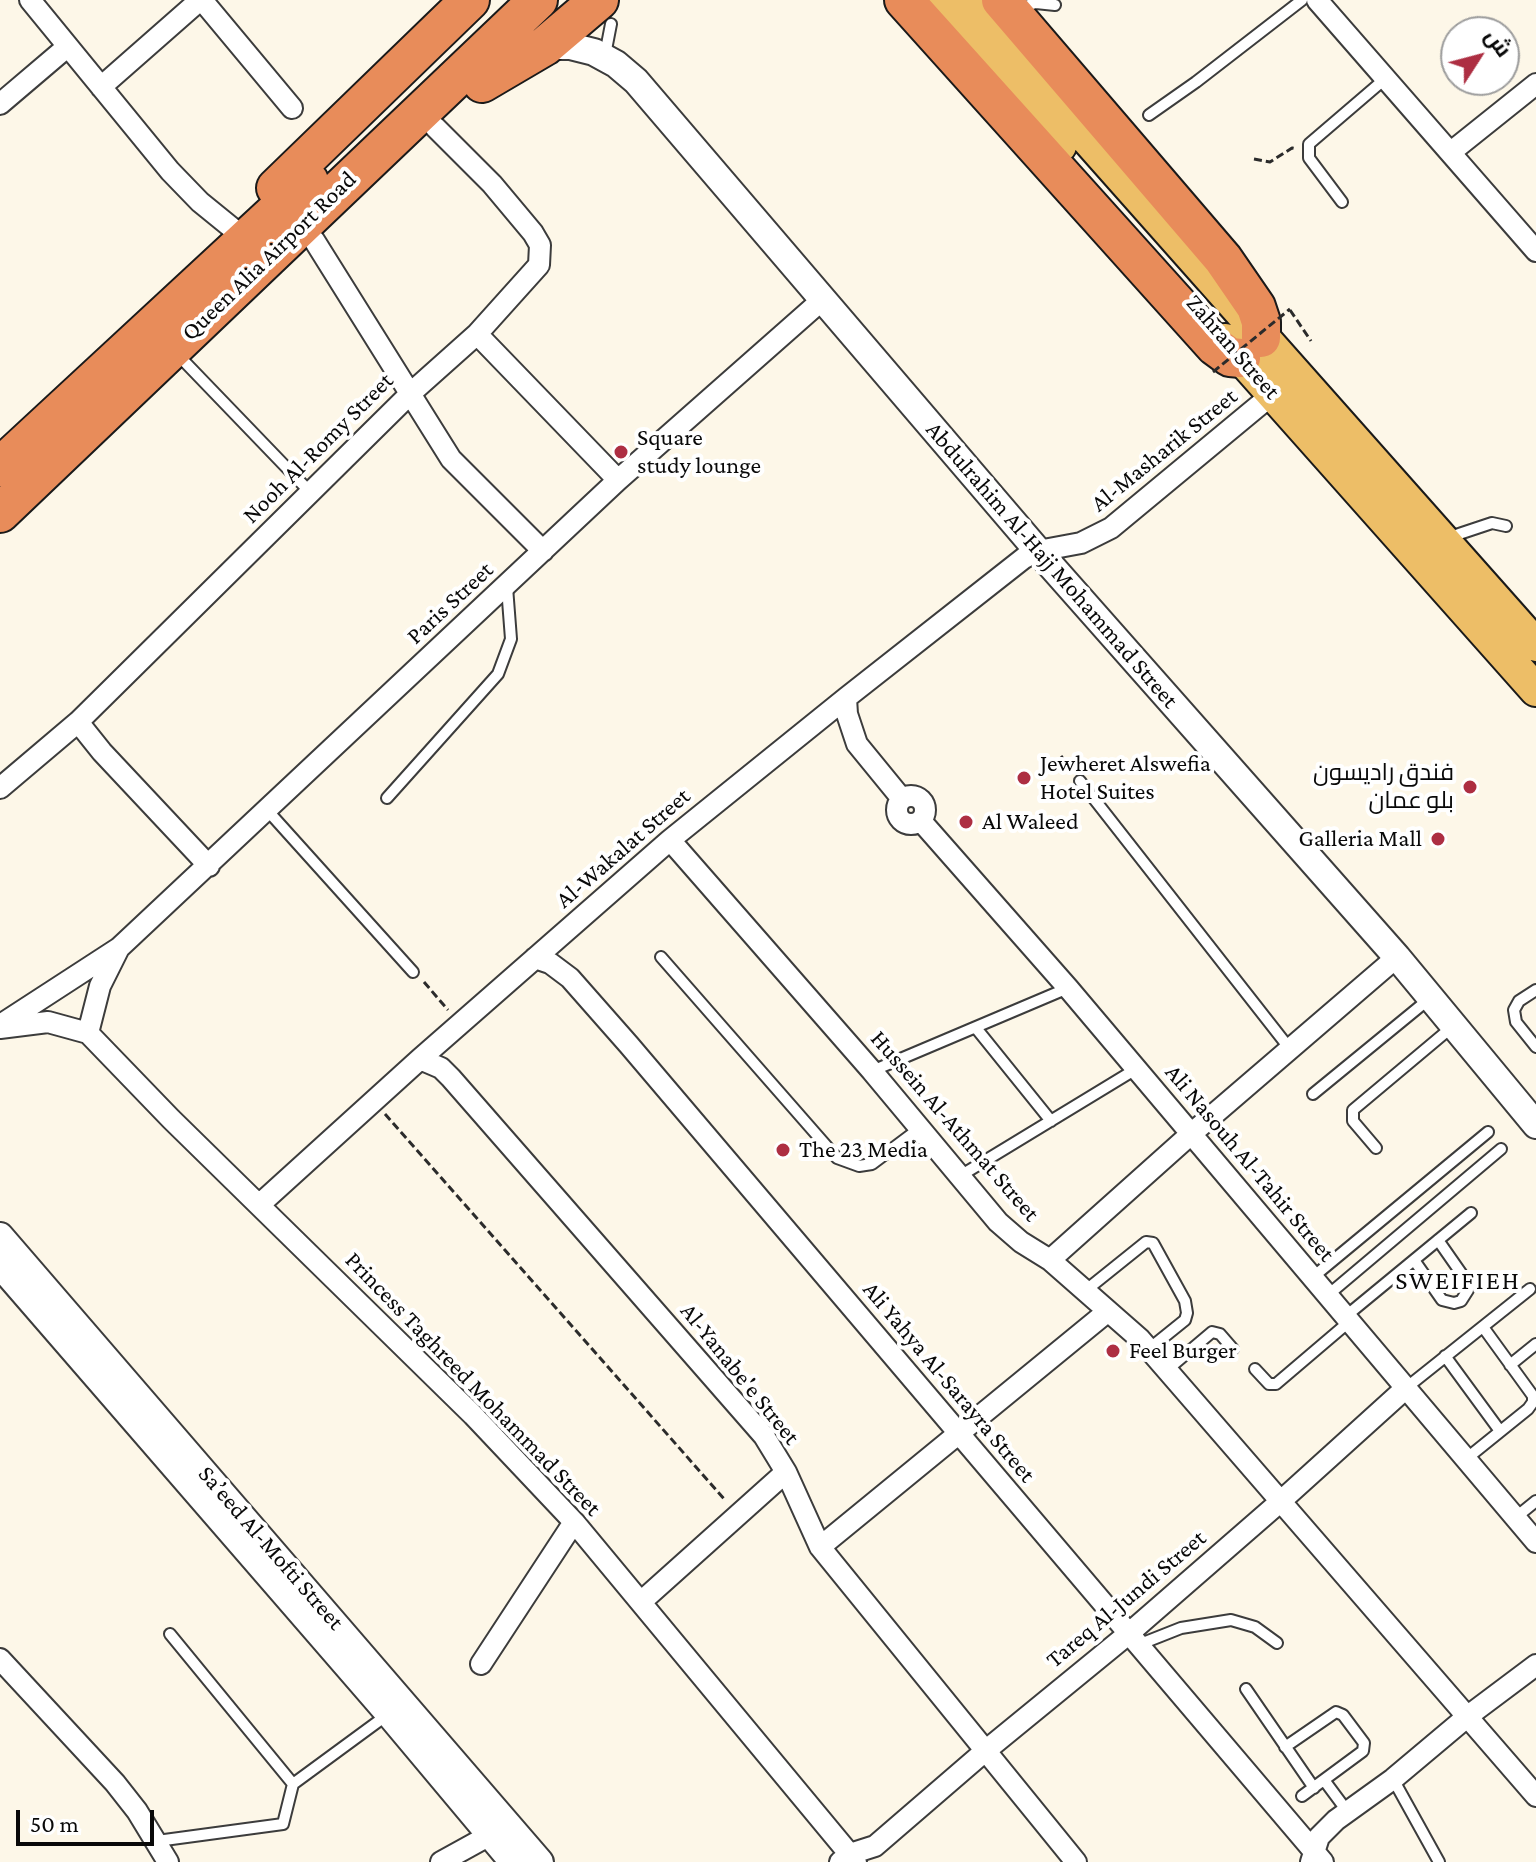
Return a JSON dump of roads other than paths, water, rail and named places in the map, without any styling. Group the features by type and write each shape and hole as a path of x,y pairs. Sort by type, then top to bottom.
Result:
{"highway":[{"path":"470,0 323,145 173,286 151,314 139,360 180,357 262,289 569,0"},
{"name":"Queen Alia Airport Road","path":"0,513 139,360 504,0"},
{"name":"Queen Alia Airport Road","path":"0,467 139,360 538,0"},
{"path":"904,0 929,21 1205,335 1227,355 1239,356 1261,322 1256,307 1223,259 1006,6"},
{"path":"482,83 605,12"}],"main road":[{"name":"Zahran Street","path":"964,0 1239,356 1536,690"},
{"name":"Zahran Street","path":"1239,356 1443,539 1532,636"}],"street":[{"path":"30,0 170,171 200,202 232,228"},
{"path":"101,87 201,0 292,108"},
{"path":"1317,0 1536,251"},
{"name":"Abdulrahim Al-Hajj Mohammad Street","path":"545,46 582,48 605,57 636,81 1038,551 1397,957 1536,1125"},
{"path":"0,104 67,47"},
{"path":"1451,152 1536,84"},
{"name":"Nooh Al-Romy Street","path":"0,788 78,722 412,392 477,334 539,265 540,245 533,233 492,184 435,127"},
{"path":"314,240 412,392 430,428 451,459 543,551"},
{"name":"Paris Street","path":"0,1027 119,948 618,480 822,300"},
{"path":"477,334 618,480"},
{"name":"Al-Masharik Street","path":"1038,551 1081,543 1111,528 1274,393"},
{"name":"Al-Wakalat Street","path":"259,1205 670,840 1013,566 1038,551"},
{"name":"Ali Nasouh Al-Tahir Street","path":"846,698 850,729 857,744 902,799 897,808 900,819 910,824 921,821 1068,988 1536,1542"},
{"path":"78,722 102,752 209,866"},
{"name":"Hussein Al-Athmat Street","path":"670,840 872,1071 998,1222 1021,1242 1050,1260 1107,1312 1131,1329 1536,1796"},
{"name":"Paris Street","path":"88,1033 100,986 119,948"},
{"path":"1050,1260 1397,957"},
{"name":"Ali Yahya Al-Sarayra Street","path":"535,958 558,968 580,989 1316,1858"},
{"name":"Princess Taghreed Mohammad Street","path":"0,1027 48,1022 88,1033 482,1424 574,1522 858,1857"},
{"name":"Al-Yanabe'e Street","path":"420,1059 441,1068 451,1078 764,1436 786,1472 820,1547 1076,1862"},
{"name":"Sa’eed Al-Mofti Street","path":"0,1236 540,1862"},
{"name":"Sa’eed Al-Mofti Street","path":"0,1265 389,1714 513,1862"},
{"path":"820,1547 1107,1312"},
{"name":"Tareq Al-Jundi Street","path":"858,1857 984,1752 1132,1640 1406,1388"},
{"path":"642,1601 786,1472"},
{"path":"481,1664 574,1522"},
{"path":"0,1659 94,1757 137,1811 168,1862"},
{"path":"1316,1858 1321,1834 1347,1811 1393,1779 1468,1716 1536,1665"},
{"path":"441,1862 490,1835"}],"lane":[{"path":"1149,115 1302,0"},
{"path":"1006,6 1055,5"},
{"path":"605,12 605,57"},
{"path":"1342,202 1309,158 1309,144 1386,78"},
{"path":"180,357 310,492"},
{"path":"1443,539 1492,523 1506,526"},
{"path":"387,798 498,674 511,639 507,585"},
{"path":"1080,781 1290,1049"},
{"path":"268,811 415,973"},
{"path":"661,957 837,1158 859,1166 872,1164 920,1128"},
{"path":"872,1071 1068,988"},
{"path":"1536,990 1519,1001 1514,1010 1516,1022 1536,1047"},
{"path":"1313,1094 1431,998"},
{"path":"1376,1148 1353,1121 1353,1110 1454,1025"},
{"path":"976,1028 1051,1121"},
{"path":"960,1176 1136,1069"},
{"path":"1313,1277 1488,1132"},
{"path":"1328,1295 1501,1149"},
{"path":"1255,1369 1269,1384 1276,1384 1471,1213"},
{"path":"1414,1260 1442,1300 1461,1301 1468,1290 1468,1283 1438,1240"},
{"path":"1085,1291 1146,1242 1153,1243 1185,1301 1187,1313 1185,1320 1149,1349"},
{"path":"1406,1388 1530,1289"},
{"path":"1466,1459 1533,1402 1533,1396 1483,1327"},
{"path":"1167,1370 1212,1332 1220,1334 1233,1349"},
{"path":"1510,1365 1536,1344"},
{"path":"1445,1356 1500,1431"},
{"path":"1515,1518 1536,1501"},
{"path":"1132,1640 1231,1620 1255,1627 1277,1643"},
{"path":"170,1634 293,1784"},
{"path":"1246,1689 1314,1788"},
{"path":"1285,1747 1332,1713 1343,1715 1364,1743 1364,1749 1302,1796"},
{"path":"157,1841 283,1824 293,1784 389,1714"},
{"path":"1393,1779 1439,1862"},
{"path":"1324,1780 1347,1811"}],"place":[{"name":"Square study lounge","path":"621,452"},
{"name":"Jewheret Alswefia Hotel Suites","path":"1024,778"},
{"name":"فندق راديسون بلو عمان","path":"1470,787"},
{"name":"Al Waleed","path":"966,822"},
{"name":"Galleria Mall","path":"1438,839"},
{"name":"The 23 Media","path":"783,1150"},
{"name":"Feel Burger","path":"1113,1351"}],"district":[{"name":"SWEIFIEH","path":"1458,1281"}]}
